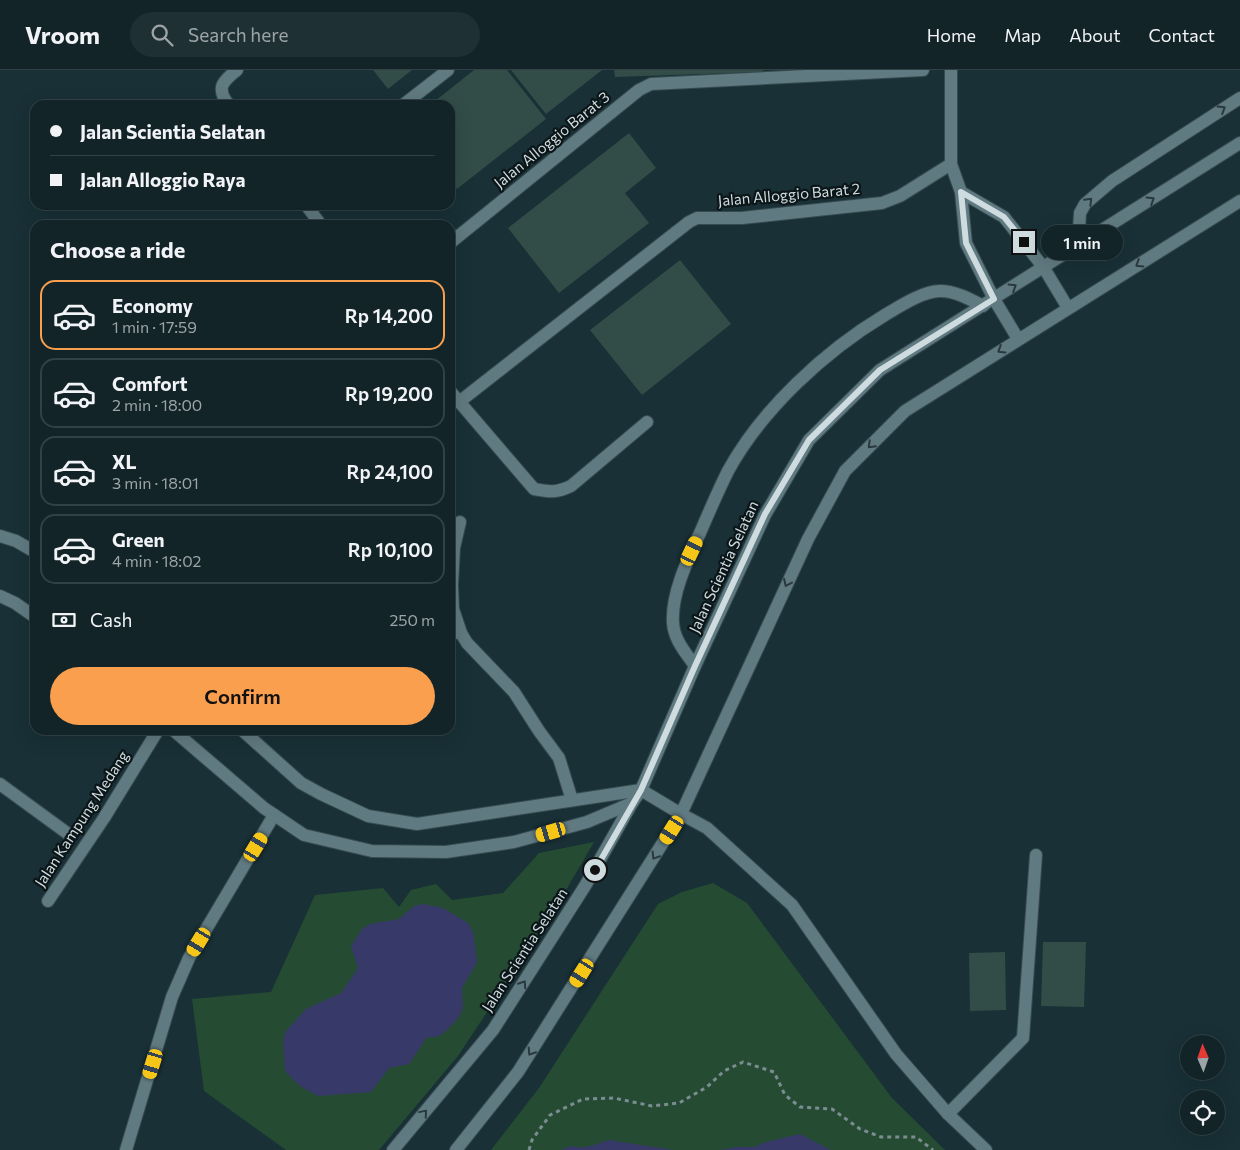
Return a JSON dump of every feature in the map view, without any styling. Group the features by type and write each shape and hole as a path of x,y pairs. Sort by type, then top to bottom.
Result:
{"street":[{"path":"226,100 222,92 224,81 238,70"},
{"path":"409,100 448,70"},
{"name":"Jalan Alloggio Barat 3","path":"455,240 639,90 651,84 923,70"},
{"path":"951,70 951,164 961,192 966,243 994,299 1018,339"},
{"path":"1078,246 1080,213 1085,204 1112,181 1240,98"},
{"name":"Jalan Scientia Selatan","path":"393,1150 493,1030 585,886 641,790 695,666 765,514 809,440 880,370 1240,143"},
{"name":"Jalan Alloggio Barat 2","path":"459,402 689,222 697,218 742,218 882,203 900,196 951,164"},
{"path":"961,192 1004,217 1044,268 1068,308"},
{"path":"456,1150 518,1072 681,814 808,539 845,471 905,411 1240,201"},
{"path":"695,666 678,643 673,624 674,608 684,567 729,470 762,421 799,380 867,326 914,298 940,291 961,295 983,306"},
{"path":"455,397 534,489 548,492 558,492 571,486 648,422"},
{"path":"455,544 460,522"},
{"path":"0,536 16,541 30,549"},
{"path":"0,596 15,603 30,614"},
{"path":"455,633 468,643 514,692 559,758 572,800"},
{"name":"Jalan Kampung Medang","path":"48,901 104,818 155,735"},
{"path":"179,735 264,808 304,835 372,851 446,852 514,842 588,822 632,803"},
{"path":"248,735 301,783 321,794 368,816 418,824 641,790 707,828 792,905 896,1054 948,1114 986,1150"},
{"name":"Jalan Kampung Medang","path":"0,784 67,833"},
{"path":"126,1150 172,997 189,958 274,815"},
{"path":"948,1114 1023,1038 1036,855"}],"path":[{"path":"529,1150 532,1140 550,1115 583,1099 614,1098 652,1106 679,1103 707,1087 724,1071 743,1062 774,1072 785,1095 800,1107 832,1109 860,1129 881,1137 916,1137 933,1150"}],"green space":[{"path":"594,842 552,914 458,1056 379,1150 286,1150 204,1091 192,999 271,992 315,895 383,888 399,907 411,890 436,884 452,900 503,893 539,853"},
{"path":"713,883 747,903 892,1098 945,1150 491,1150 539,1088 658,904 682,892"}],"water":[{"path":"423,904 443,908 468,923 473,932 477,962 462,988 463,1008 459,1017 446,1031 437,1037 427,1037 409,1064 389,1068 371,1092 318,1096 300,1086 285,1071 283,1041 286,1031 306,1009 341,993 358,968 351,946 362,929 370,924 399,919 414,906"},
{"path":"800,1134 831,1150 721,1150 737,1147 754,1147 766,1142"},
{"path":"609,1140 673,1150 561,1150 571,1146 590,1146"}],"building":[{"path":"373,70 412,70 388,89"},
{"path":"474,70 507,70 546,119 457,189 455,187 455,100 436,100"},
{"path":"511,70 602,70 546,114"},
{"path":"614,70 763,70 763,72 615,77"},
{"path":"629,133 656,168 625,193 649,223 559,293 508,228"},
{"path":"680,260 731,324 642,395 590,330"},
{"path":"1043,942 1086,942 1084,1007 1041,1006"},
{"path":"1005,952 1006,1010 970,1011 969,953"}],"route":[{"path":"595,870 641,790 695,666 765,514 809,440 880,370 994,299 966,243 961,192 1004,217 1024,242"}]}
